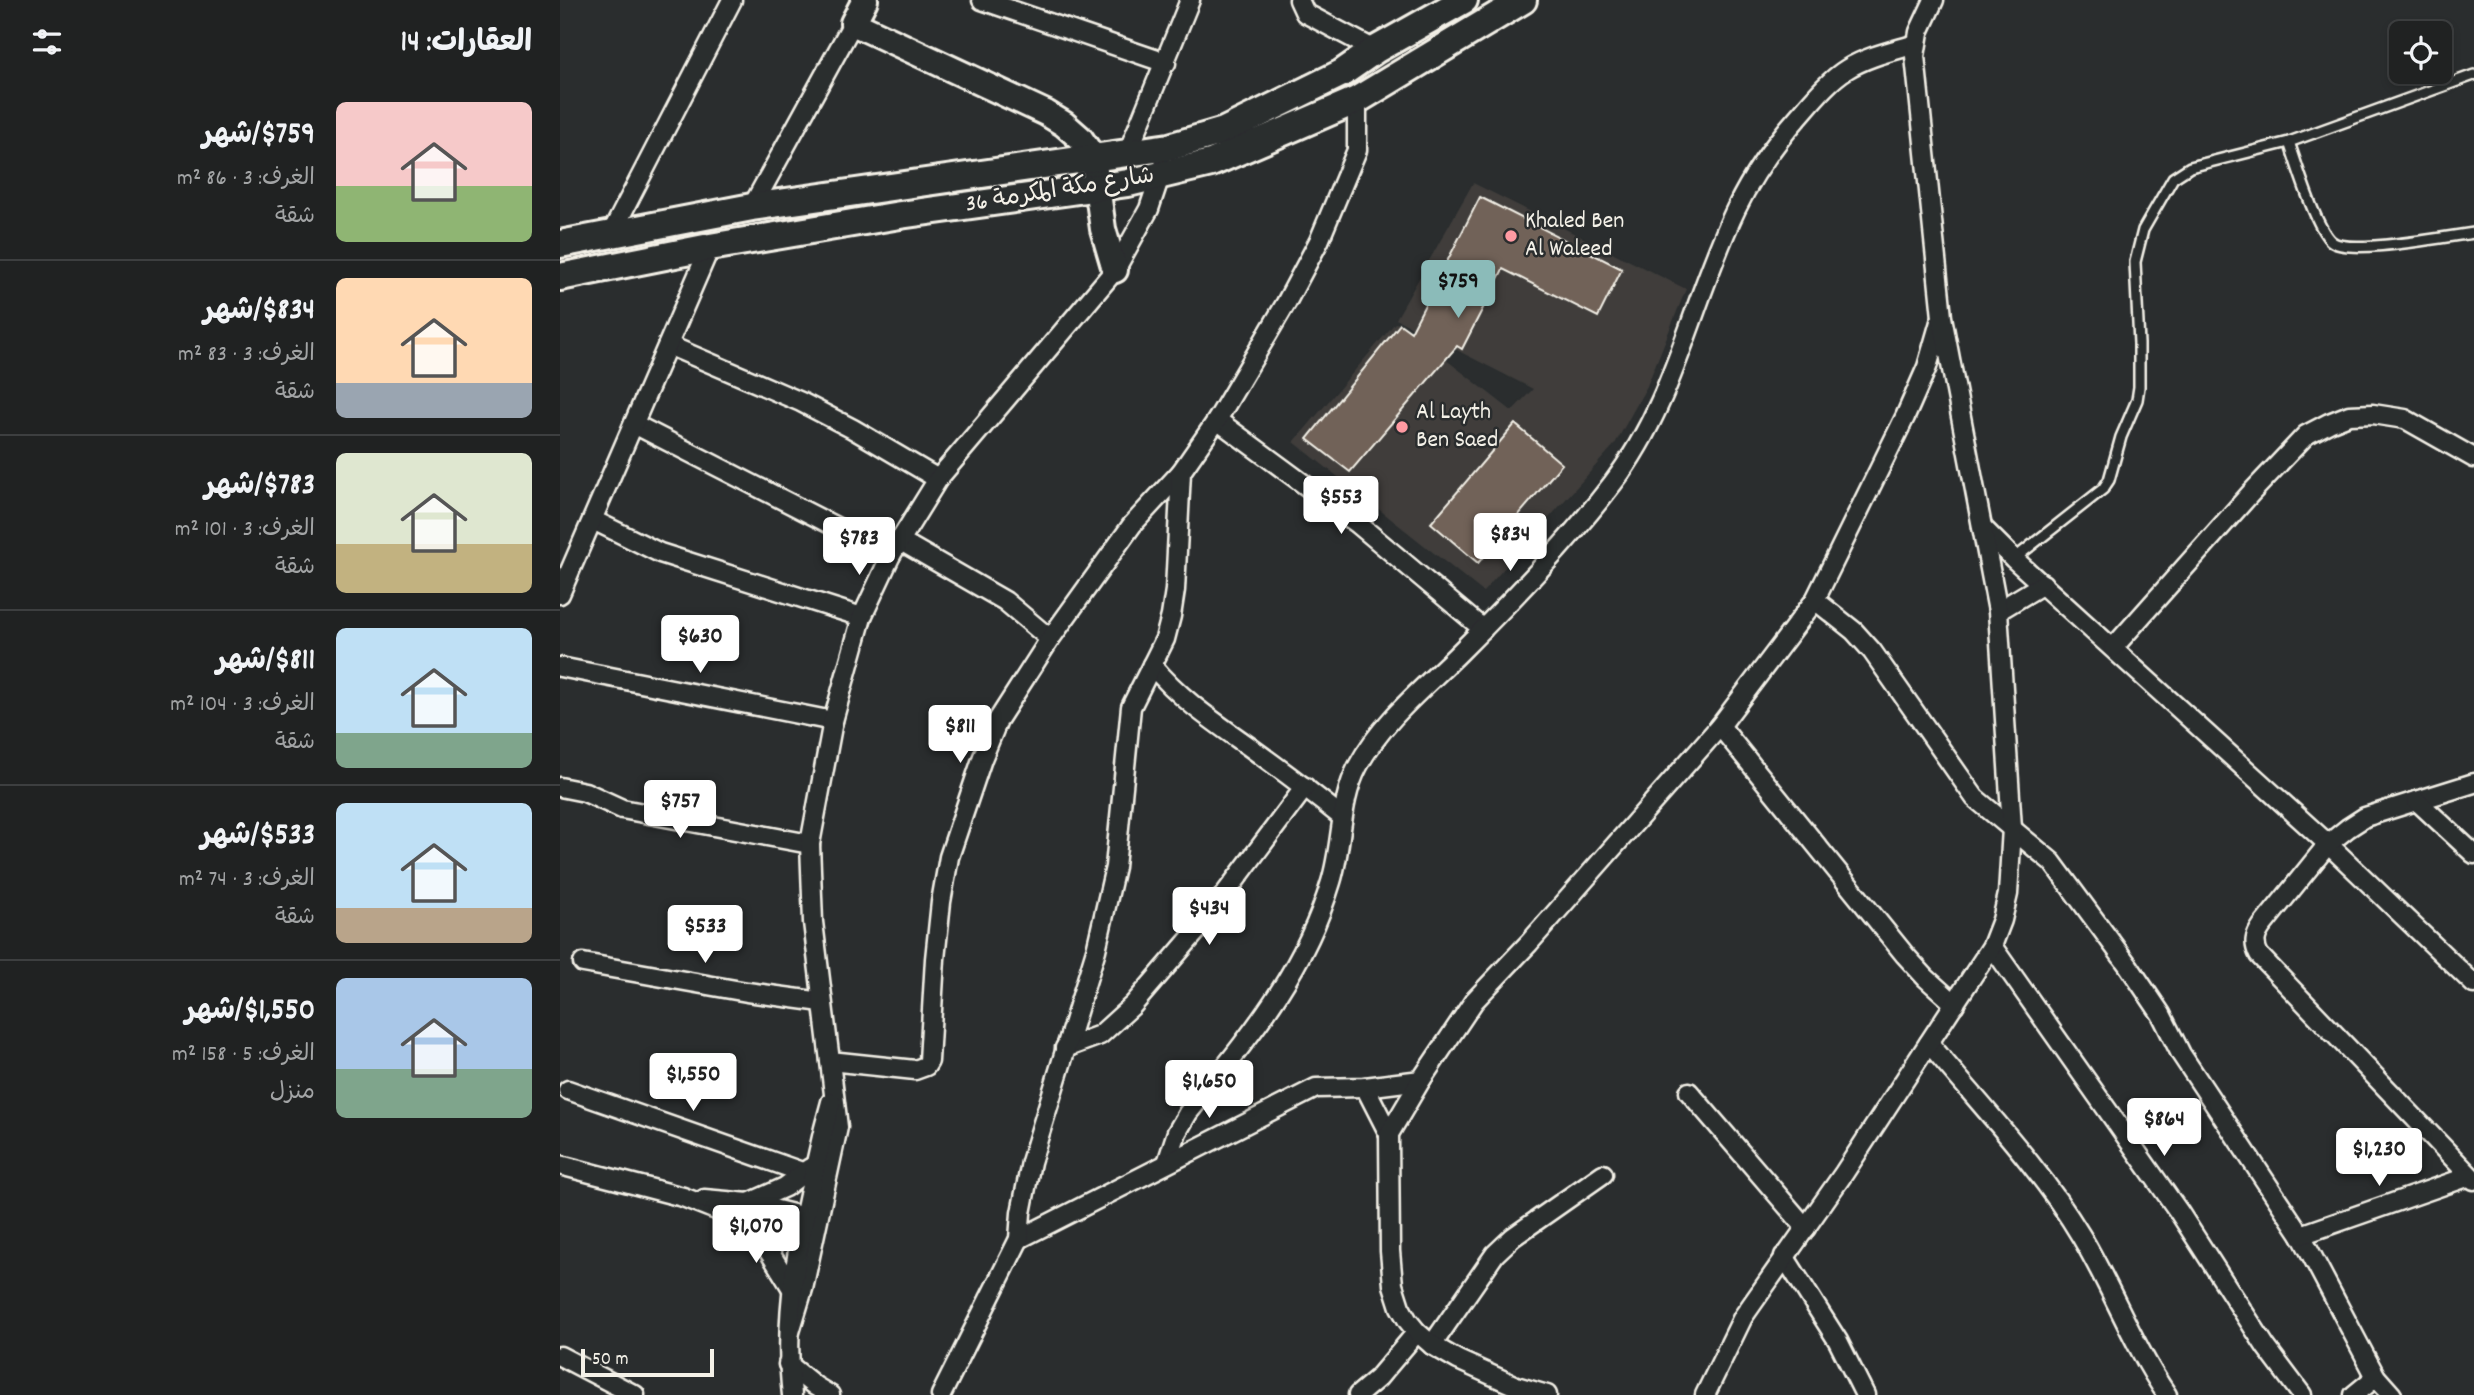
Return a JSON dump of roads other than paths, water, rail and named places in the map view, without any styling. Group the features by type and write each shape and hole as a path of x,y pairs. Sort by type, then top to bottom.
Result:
{"main road":[{"name":"شارع مكة المكرمة 36","path":"560,244 752,208 1169,147 1224,131 1342,73 1375,50 1464,0"},
{"name":"شارع مكة المكرمة 36","path":"560,276 900,215 1098,188 1211,163 1357,100 1523,0"}],"street":[{"path":"610,236 732,0"},
{"path":"752,208 865,0"},
{"path":"982,0 1166,63"},
{"path":"1128,152 1190,0"},
{"path":"1299,0 1305,13 1375,50"},
{"path":"1705,1395 1743,1317 1806,1228 1992,946 2008,894 2012,828 1998,611 1942,317 1916,44 1934,0"},
{"path":"853,23 1046,113 1080,138 1093,157 1103,229 1115,270"},
{"path":"1167,1163 1177,1132 1188,1113 1275,1002 1298,964 1331,883 1339,851 1348,789 1358,766 1384,728 1518,593 1612,483 1636,449 1666,392 1736,208 1781,137 1813,100 1845,70 1879,54 1916,44"},
{"path":"830,1061 915,1070 926,1066 929,1061 935,960 949,857 982,760 999,720 1051,639 1132,525 1181,472 1217,420 1286,303 1319,241 1357,150 1357,100"},
{"path":"792,1395 788,1364 791,1287 838,1128 813,922 810,844 833,721 862,617 895,547 938,479 1115,270 1149,209 1169,147"},
{"path":"560,594 710,247"},
{"path":"1389,1134 1421,1080 1474,1001 1529,943 1720,726 1815,600 1905,417 1927,367 1942,317"},
{"path":"668,345 801,402 938,479"},
{"path":"2113,648 2306,435 2349,415 2373,414 2404,419 2474,458"},
{"path":"1217,420 1357,524 1483,629"},
{"path":"634,424 1005,601 1051,639"},
{"path":"938,1393 1019,1239 1031,1162 1096,950 1115,867 1131,707 1165,639 1175,590 1181,472"},
{"path":"593,520 660,553 862,617"},
{"path":"1982,527 2328,844 2474,984"},
{"path":"1998,611 2043,584"},
{"path":"1815,600 1854,631 1872,651 1975,798 2052,862 2128,965 2161,1014 2181,1054 2301,1235 2376,1377 2392,1395"},
{"path":"1153,666 1171,688 1195,708 1342,817"},
{"path":"560,667 833,721"},
{"path":"1720,726 1905,955 1955,1004"},
{"path":"2301,1235 2472,1178 2269,965 2255,948 2255,936 2328,844 2365,817 2474,783"},
{"path":"560,787 584,792 622,809 810,844"},
{"path":"1065,1048 1100,1035 1133,1005 1201,926 1305,787"},
{"path":"2417,801 2474,854"},
{"path":"1992,946 2179,1212 2266,1347 2302,1395"},
{"path":"583,963 747,992 822,1002"},
{"path":"1929,1043 2052,1191 2082,1238 2135,1341 2167,1395"},
{"path":"1019,1239 1316,1088 1365,1087 1421,1080"},
{"path":"1365,1087 1389,1134 1390,1251 1393,1285 1400,1307 1417,1332 1432,1345 1486,1375 1547,1395"},
{"path":"568,1090 810,1168"},
{"path":"1689,1091 1806,1228"},
{"path":"811,1219 810,1168 834,1092"},
{"path":"560,1165 683,1197 752,1224 807,1238"},
{"path":"749,1203 769,1196 810,1168"},
{"path":"1432,1345 1495,1254 1513,1237 1603,1174"},
{"path":"683,1197 749,1203 811,1219"},
{"path":"752,1224 791,1287"},
{"path":"790,1332 803,1289 807,1238"},
{"path":"1784,1256 1838,1340 1864,1395"},
{"path":"1358,1395 1378,1378 1417,1332"},
{"path":"560,1356 635,1395"},
{"path":"788,1364 830,1395"},
{"path":"2354,1395 2376,1377"}],"lane":[{"path":"2014,559 2103,489 2109,480 2121,437 2137,400 2140,370 2135,262 2143,230 2173,178 2190,167 2289,142 2474,75"},
{"path":"2289,142 2322,230 2332,243 2371,247 2474,233"}],"place":[{"name":"Khaled Ben Al Waleed","path":"1511,236"},
{"name":"Al Layth Ben Saed","path":"1402,427"}]}
